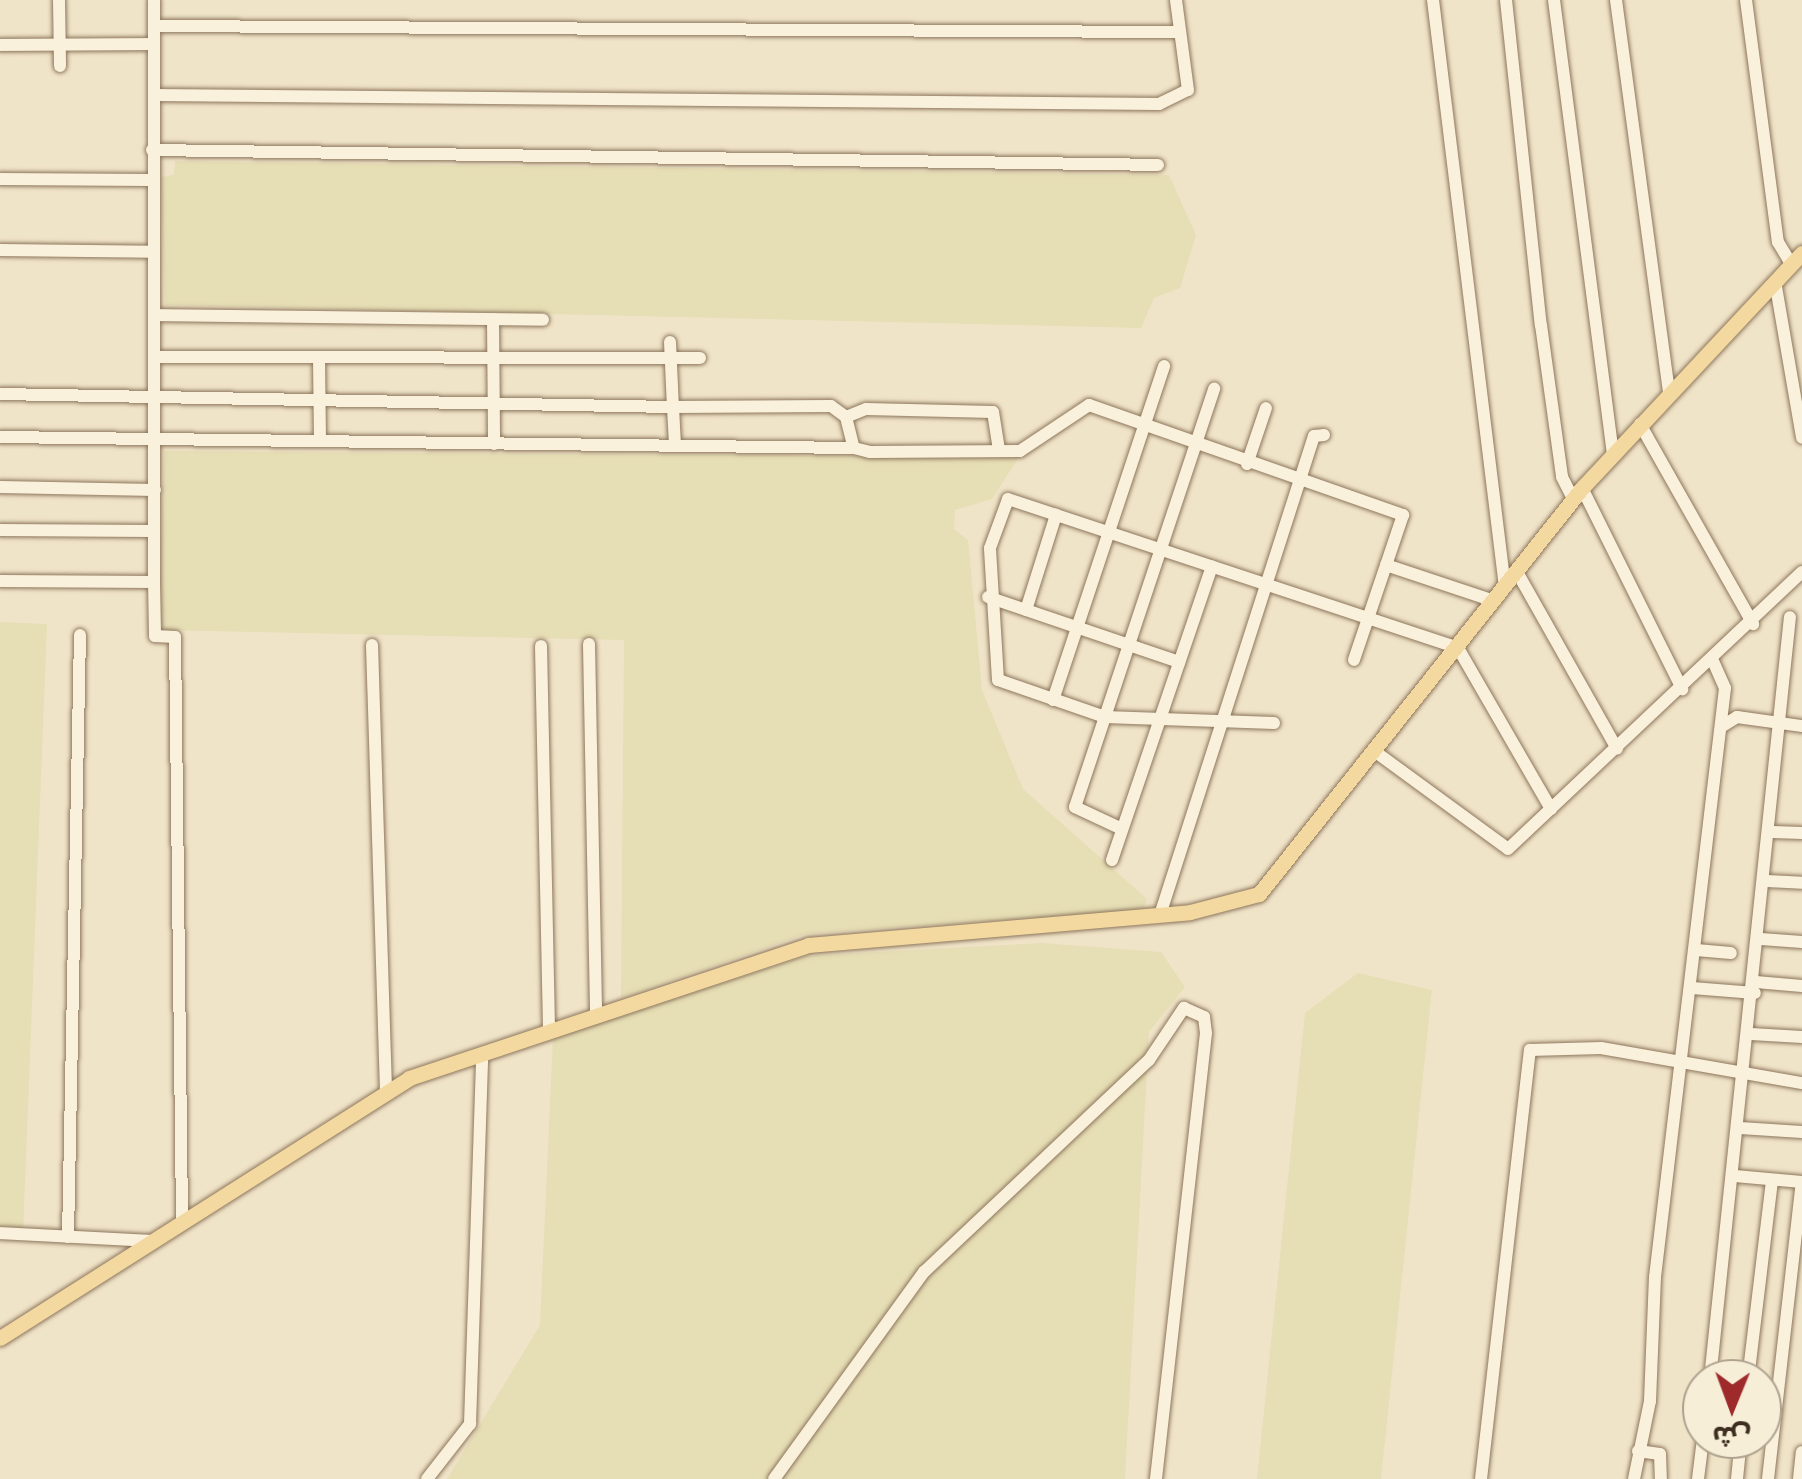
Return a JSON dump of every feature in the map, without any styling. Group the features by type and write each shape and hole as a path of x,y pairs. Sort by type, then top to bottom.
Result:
{"main road":[{"path":"0,1338 386,1091 482,1054 808,944 1160,915 1259,894 1376,753 1578,494 1797,258"}],"street":[{"path":"59,0 60,66"},
{"path":"154,0 154,636 174,638 182,1222"},
{"path":"154,96 1159,104 1188,90 1176,0"},
{"path":"1433,0 1506,587"},
{"path":"1506,0 1541,325 1562,477 1578,494 1682,689"},
{"path":"1554,0 1613,454"},
{"path":"1616,0 1668,393"},
{"path":"1746,0 1778,242 1797,258"},
{"path":"154,26 1180,32"},
{"path":"0,45 154,44"},
{"path":"152,150 1158,165"},
{"path":"0,179 152,180"},
{"path":"0,250 153,252"},
{"path":"1774,282 1802,438"},
{"path":"154,315 542,320"},
{"path":"493,320 494,444"},
{"path":"670,342 675,445"},
{"path":"154,358 700,358"},
{"path":"319,358 320,439"},
{"path":"1053,700 1164,366"},
{"path":"1122,829 1075,807 1214,388"},
{"path":"0,394 154,402 831,406 846,417 854,448"},
{"path":"0,438 154,436 998,451 1035,448 1089,405 1247,464 1403,515 1354,660"},
{"path":"846,417 866,408 993,412 998,451"},
{"path":"1247,464 1266,408"},
{"path":"1640,424 1753,624"},
{"path":"1160,915 1298,481 1314,436 1324,435"},
{"path":"0,486 154,490"},
{"path":"1274,723 1218,727 1105,717 998,680 988,598 990,548 1008,498 1458,648 1551,809"},
{"path":"1026,610 1056,515"},
{"path":"0,530 153,531"},
{"path":"1386,565 1494,602"},
{"path":"1112,860 1212,566"},
{"path":"1518,572 1617,748"},
{"path":"1376,753 1508,849 1753,624 1802,572"},
{"path":"0,581 154,582"},
{"path":"988,598 1179,662"},
{"path":"1712,1359 1784,723 1790,617"},
{"path":"68,1237 80,635"},
{"path":"588,644 596,1016"},
{"path":"372,645 386,1091"},
{"path":"541,646 548,1032"},
{"path":"1634,1479 1725,688 1713,661"},
{"path":"1721,727 1737,717 1802,726"},
{"path":"1772,832 1802,834"},
{"path":"1767,881 1802,883"},
{"path":"1761,939 1802,942"},
{"path":"1696,950 1731,952"},
{"path":"1692,988 1802,986"},
{"path":"774,1479 924,1272 1149,1060 1184,1008 1204,1017 1206,1033 1156,1479"},
{"path":"1750,1034 1802,1037"},
{"path":"1481,1479 1530,1050 1536,1043 1684,1059 1746,1076 1802,1083"},
{"path":"427,1479 470,1424 482,1054"},
{"path":"1740,1128 1802,1132"},
{"path":"1735,1176 1802,1182 1768,1479"},
{"path":"1750,1359 1772,1180"},
{"path":"2,1235 150,1241"},
{"path":"1638,1451 1660,1454 1661,1479"},
{"path":"1799,1479 1802,1452"}],"shaded area":[{"path":"175,161 1169,175 1196,235 1180,288 1154,298 1141,328 165,305 161,177 174,175"},
{"path":"164,451 1019,457 992,499 955,510 954,529 968,540 982,690 1023,789 1147,899 1143,910 806,934 621,998 624,640 159,630"},
{"path":"0,622 47,624 23,1234 0,1234"},
{"path":"1041,943 1161,952 1185,987 1149,1032 1125,1479 447,1479 540,1325 553,1038 806,956"},
{"path":"1358,973 1432,990 1381,1479 1257,1479 1305,1013"}]}
